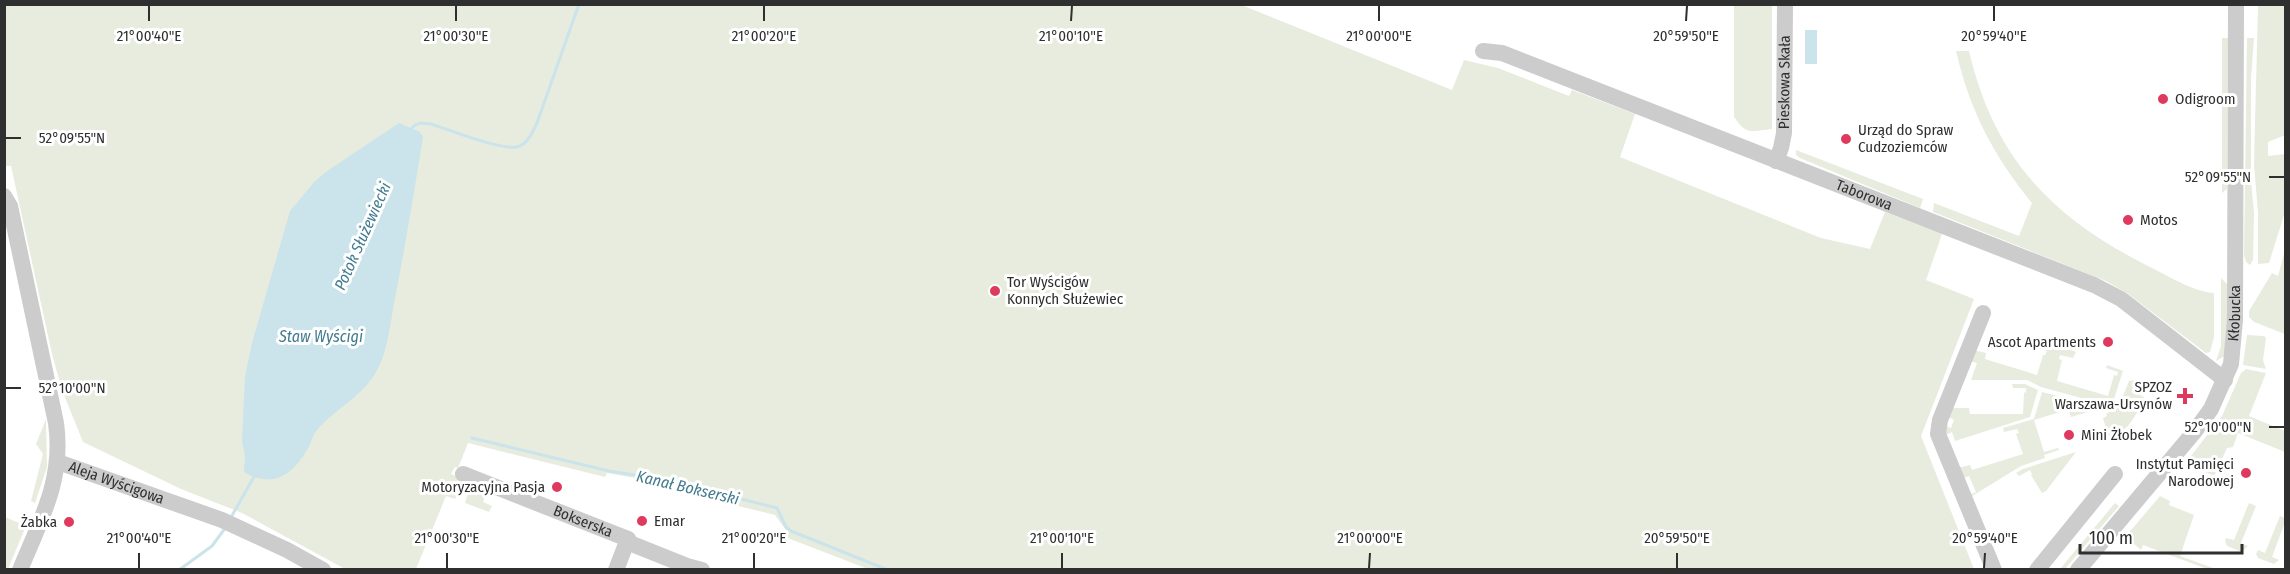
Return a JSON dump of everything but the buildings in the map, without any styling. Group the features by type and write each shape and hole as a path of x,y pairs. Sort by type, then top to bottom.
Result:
{"street":[{"name":"Pieskowa Skała","path":"1776,160 1784,133 1785,4"},
{"name":"Kłobucka","path":"2078,570 2211,409 2225,380 2233,352 2236,4"},
{"name":"Taborowa","path":"1483,51 1502,53 2094,285 2121,299 2225,380"},
{"name":"Aleja Wyścigowa","path":"4,196 10,206 56,423 58,462 229,523 323,570"},
{"path":"1983,313 1940,420 1938,434 1994,570"},
{"path":"20,570 48,500 58,462"},
{"name":"Bokserska","path":"463,474 627,541 630,536 636,535 649,539 700,569"},
{"path":"2037,570 2115,474"},
{"path":"616,570 627,541"}],"shaded area":[{"name":"Tor Wyścigów Konnych Służewiec","path":"1239,4 1452,90 1464,60 1498,68 1569,96 1572,90 1635,114 1620,157 1821,238 1870,249 1885,212 1942,234 1926,280 1974,299 1921,436 1974,569 868,569 785,537 788,533 775,515 685,493 685,487 607,473 605,477 468,443 458,468 455,467 451,474 463,479 455,499 446,496 416,569 345,569 242,513 181,489 83,442 62,390 11,166 5,166 4,5"},
{"path":"1734,5 1772,5 1772,129 1746,130 1734,117"},
{"path":"2258,5 2286,5 2285,135 2268,142 2268,156 2285,154 2285,212 2269,263 2258,264 2258,213 2254,164"},
{"path":"2222,38 2228,38 2227,189 2222,193"},
{"path":"2247,38 2254,38 2251,79 2251,181 2254,213 2253,260 2250,265 2246,262 2244,255"},
{"path":"1956,51 1969,51 1980,89 1994,122 2011,152 2054,204 2081,226 2146,265 2179,282 2214,293 2214,337 2210,352 2206,353 2127,293 2106,281 1933,212 1934,203 2019,236 2032,203 2006,167 1985,132 1968,93"},
{"path":"1796,150 1923,199 1920,208 1800,158 1796,155"},
{"path":"2285,250 2286,334 2254,322 2249,317 2249,311 2272,273 2278,276"},
{"path":"2221,278 2229,286 2229,305 2225,356 2216,361 2221,346"},
{"path":"2247,335 2266,338 2263,360 2266,369 2243,365"},
{"path":"2037,337 2076,352 2073,358 2060,355 2059,359 2062,360 2057,381 2108,396 2114,375 2117,376 2118,372 2106,368 2107,365 2123,371 2113,402 2105,407 2098,407 2085,399 2041,387 2027,380 1971,380 1977,363 1970,361 1973,350 1986,353 1985,359 2037,375 2043,355 2047,351 2034,347"},
{"path":"2246,369 2266,373 2249,416 2285,431 2285,452 2238,433 2233,447 2227,448 2214,476 2187,461 2222,416 2241,373"},
{"path":"2134,380 2140,383 2140,395 2144,397 2141,404 2127,427 2109,438 2103,418 2119,406 2129,381"},
{"path":"2012,384 2025,384 2038,390 2030,417 1955,441 1952,432 1943,436 1943,425 1951,428 1954,420 1946,416 1950,408 1969,408 1970,414 2023,414 2026,388 2013,388"},
{"path":"2042,392 2085,403 2088,412 2071,417 2067,406 2062,408 2063,411 2034,420 2044,452 2058,448 2059,450 2044,455 2045,458 2021,466 1969,498 1968,496 1976,492 1969,476 1961,479 1957,468 1970,465 1972,470 2023,454 2016,434 2019,433 2017,429 2004,432 2003,428 2034,419"},
{"path":"46,419 47,467 35,503 31,501 43,454 36,444"},
{"path":"2076,452 2046,491 2042,493 2030,470 2019,476 2016,473 2023,469"},
{"path":"470,486 480,490 488,489 483,502 492,506 489,512 465,503"},
{"path":"2160,496 2170,501 2169,505 2194,515 2180,556 2216,569 2207,569 2143,545 2141,550 2127,538 2126,536"},
{"path":"2115,503 2119,506 2065,569 2060,569"},
{"path":"2249,503 2256,506 2241,543 2248,546 2242,552 2227,546 2225,541 2226,538 2234,540"},
{"path":"2280,516 2285,518 2285,522 2272,557 2279,560 2274,564 2258,558 2256,554 2258,550 2265,553"},
{"path":"5,517 26,526 8,569 5,569"}],"water":[{"path":"1805,30 1817,30 1817,64 1805,64"},
{"name":"Staw Wyścigi","path":"399,123 420,132 423,137 382,360 367,385 317,430 307,450 294,467 280,477 272,479 254,477 244,472 245,456 242,441 245,377 252,343 290,211 315,181"}],"waterway":[{"name":"Potok Służewiecki","path":"411,129 417,124 431,124 477,140 503,146 513,147 523,144 537,123 579,4"},
{"name":"Kanał Bokserski","path":"472,438 609,471 661,479 777,508 786,527 791,531 888,570"},
{"name":"Potok Służewiecki","path":"230,519 255,475"},
{"name":"Potok Służewiecki","path":"179,570 212,546 226,527"}],"place":[{"name":"Odigroom","path":"2163,99"},
{"name":"Urząd do Spraw Cudzoziemców","path":"1846,139"},
{"name":"Motos","path":"2128,220"},
{"name":"Tor Wyścigów Konnych Służewiec","path":"995,291"},
{"name":"Ascot Apartments","path":"2108,342"},
{"name":"SPZOZ Warszawa-Ursynów","path":"2185,396"},
{"name":"Mini Żłobek","path":"2069,435"},
{"name":"Instytut Pamięci Narodowej","path":"2246,473"},
{"name":"Motoryzacyjna Pasja","path":"557,487"},
{"name":"Emar","path":"642,521"},
{"name":"Żabka","path":"69,522"}]}
